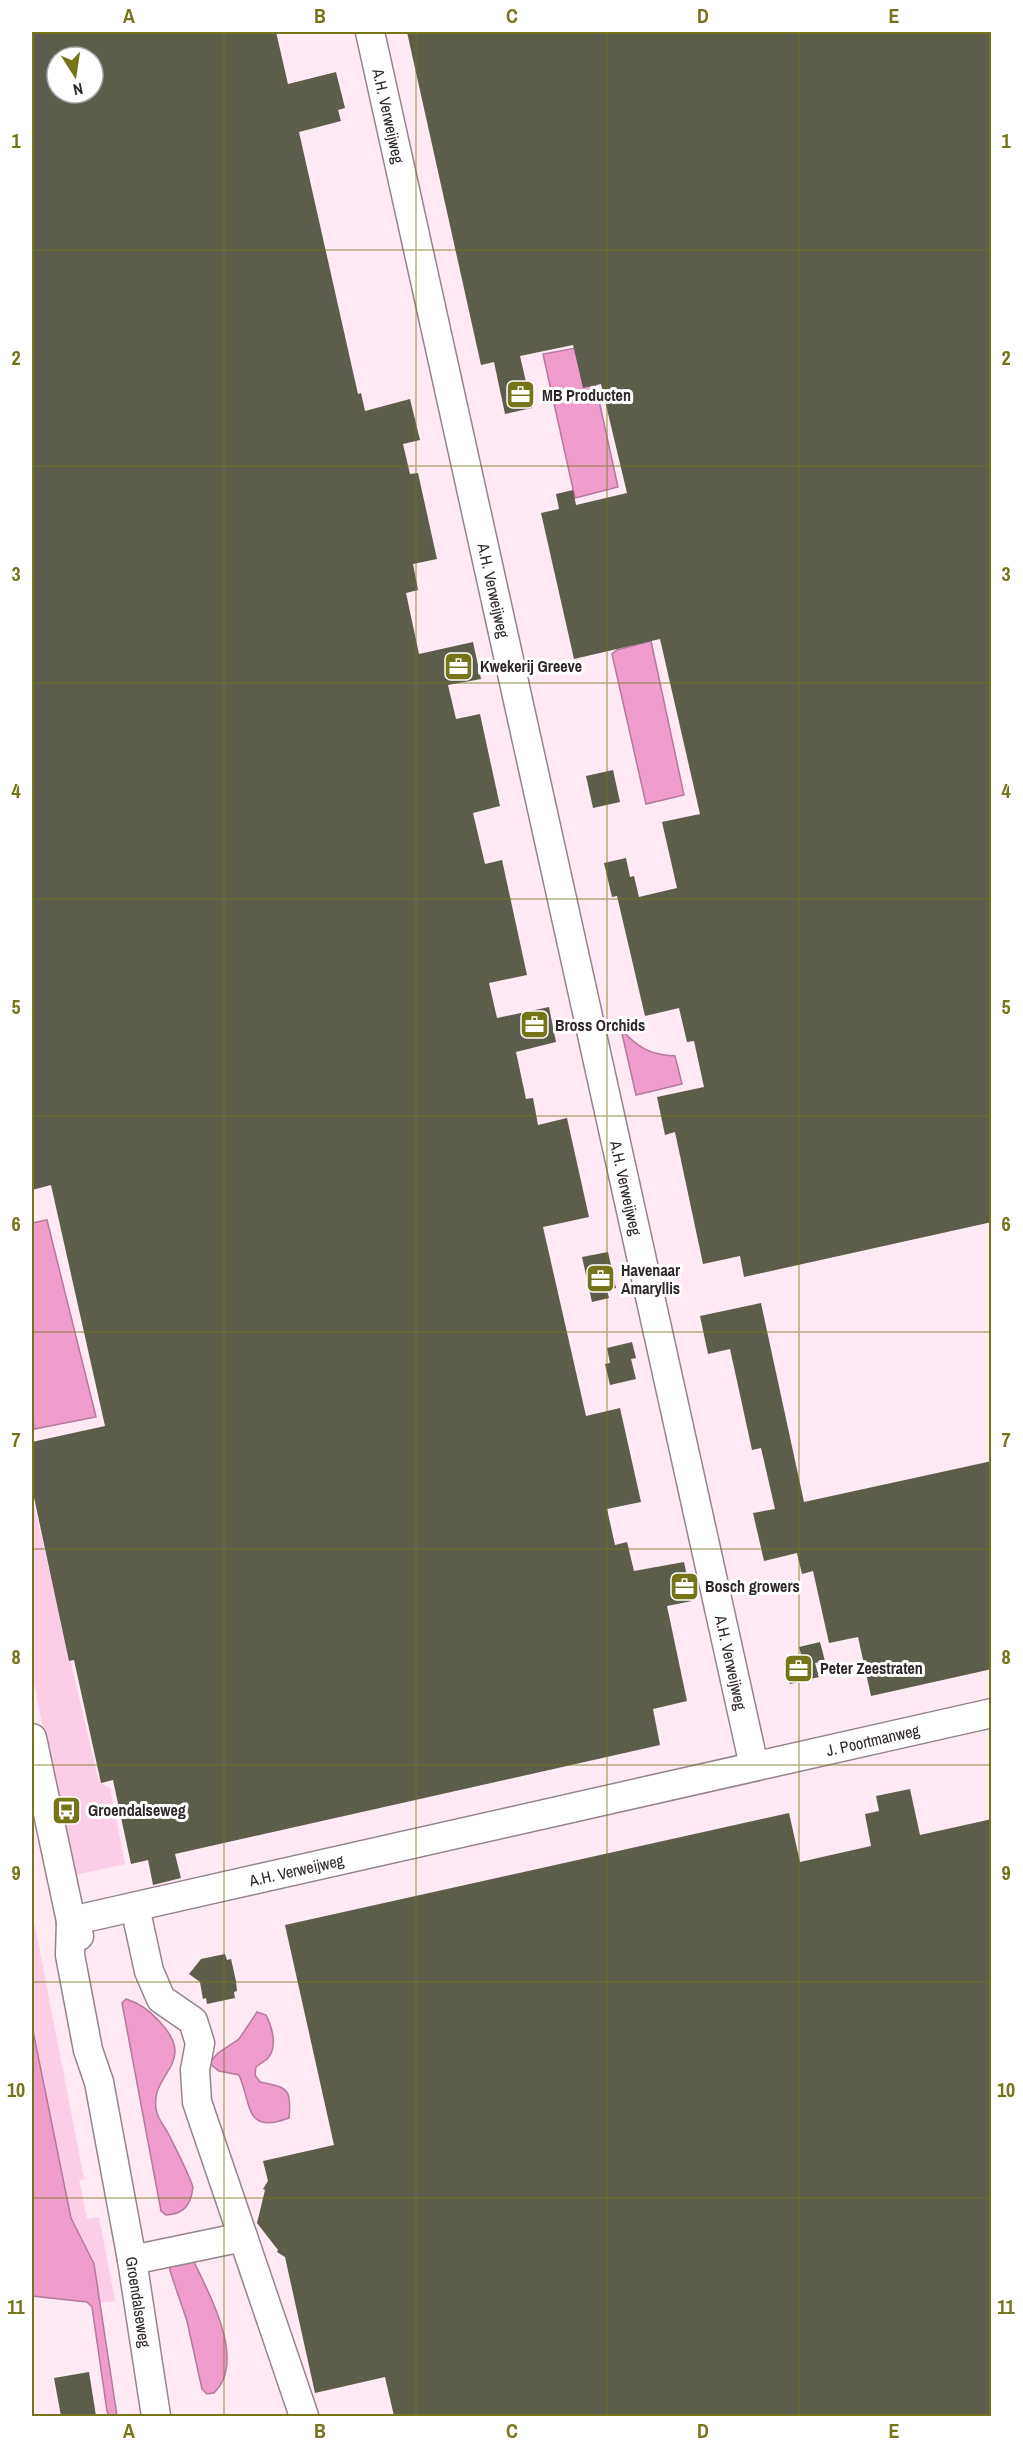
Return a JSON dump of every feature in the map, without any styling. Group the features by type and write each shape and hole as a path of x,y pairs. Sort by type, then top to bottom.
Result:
{"street":[{"name":"A.H. Verweijweg","path":"71,1921 754,1766 370,32"},
{"name":"J. Poortmanweg","path":"754,1766 992,1713"},
{"name":"Groendalseweg","path":"32,1738 71,1921 87,1952 98,2012 103,2051 99,2082 130,2252 156,2416"},
{"path":"135,1907 149,1971 161,1999 193,2021 200,2043 195,2070 197,2102 304,2416"},
{"path":"130,2252 240,2229"}],"shaded area":[{"path":"587,346 618,487 575,498 543,354"},
{"path":"651,641 684,795 646,804 612,654 617,650"},
{"path":"621,1029 633,1041 651,1052 675,1056 682,1084 636,1095"},
{"path":"47,1220 96,1417 34,1429 32,1411 32,1223"},
{"path":"32,1497 99,1782 110,1788 125,1864 71,1876 32,1672"},
{"path":"32,1911 84,2179 79,2180 87,2219 99,2217 115,2301 99,2303 94,2264 71,2218 32,2026"},
{"path":"126,1999 149,2011 160,2022 171,2037 175,2049 174,2059 158,2088 156,2100 159,2118 193,2187 188,2204 178,2213 166,2215 161,2211 122,2003"},
{"path":"257,2012 266,2015 272,2031 273,2048 267,2059 256,2067 255,2075 260,2082 282,2088 290,2100 289,2118 274,2122 264,2123 252,2114 239,2075 219,2071 209,2063 218,2053 239,2039"},
{"path":"32,2026 71,2218 94,2264 117,2416 109,2416 107,2411 92,2307 87,2302 32,2296"},
{"path":"193,2260 215,2308 226,2346 227,2363 223,2379 214,2393 207,2394 202,2389 187,2321 170,2271 170,2262"}],"building":[{"path":"32,32 276,32 288,84 336,72 345,108 338,110 341,121 299,132 358,394 361,393 365,411 410,399 420,440 403,444 410,474 418,473 437,559 413,564 418,590 406,593 419,654 473,642 481,679 448,685 456,719 480,714 500,806 473,813 485,864 502,860 527,975 489,983 497,1018 549,1007 556,1042 516,1052 526,1099 533,1098 538,1125 567,1118 589,1217 543,1227 586,1416 620,1408 641,1502 607,1509 615,1545 627,1542 634,1571 684,1562 692,1601 667,1606 687,1701 653,1709 660,1745 175,1854 181,1878 153,1885 148,1860 131,1864 113,1780 101,1783 74,1660 69,1661 32,1488 32,1442 105,1426 51,1185 32,1190"},
{"path":"407,32 992,32 992,1222 744,1277 740,1256 703,1264 675,1132 665,1135 657,1097 704,1087 694,1041 687,1042 679,1008 645,1016 617,896 612,897 604,863 626,858 630,877 634,876 639,897 677,888 662,822 700,814 660,639 574,659 541,513 559,509 556,494 573,490 576,505 627,493 601,384 583,388 573,345 520,356 532,408 505,414 494,362 481,365"},
{"path":"613,770 620,802 593,808 586,776"},
{"path":"608,1252 616,1288 607,1290 609,1298 592,1302 582,1257"},
{"path":"761,1303 804,1502 992,1461 992,1669 871,1696 858,1637 829,1643 813,1571 802,1574 797,1553 764,1561 753,1513 775,1509 761,1448 752,1450 730,1349 708,1354 700,1316"},
{"path":"632,1342 636,1358 631,1359 636,1379 610,1385 605,1364 610,1363 607,1348"},
{"path":"820,1642 825,1661 815,1663 819,1677 790,1684 784,1663 802,1658 799,1647"},
{"path":"910,1789 920,1835 992,1819 992,2416 394,2416 385,2377 315,2393 285,2257 277,2252 278,2250 257,2223 265,2190 263,2189 268,2181 263,2161 334,2145 285,1925 789,1813 800,1862 871,1846 865,1814 879,1811 876,1796"},
{"path":"225,1954 227,1960 231,1959 236,1981 235,1998 207,2004 206,1998 203,1999 200,1982 189,1974 201,1959"},
{"path":"89,2372 96,2416 61,2416 54,2378"}],"place":[{"name":"MB Producten","path":"521,395"},
{"name":"Kwekerij Greeve","path":"459,666"},
{"name":"Bross Orchids","path":"534,1025"},
{"name":"Havenaar Amaryllis","path":"600,1279"},
{"name":"Bosch growers","path":"684,1586"},
{"name":"Peter Zeestraten","path":"799,1668"},
{"name":"Groendalseweg","path":"67,1810"}]}
